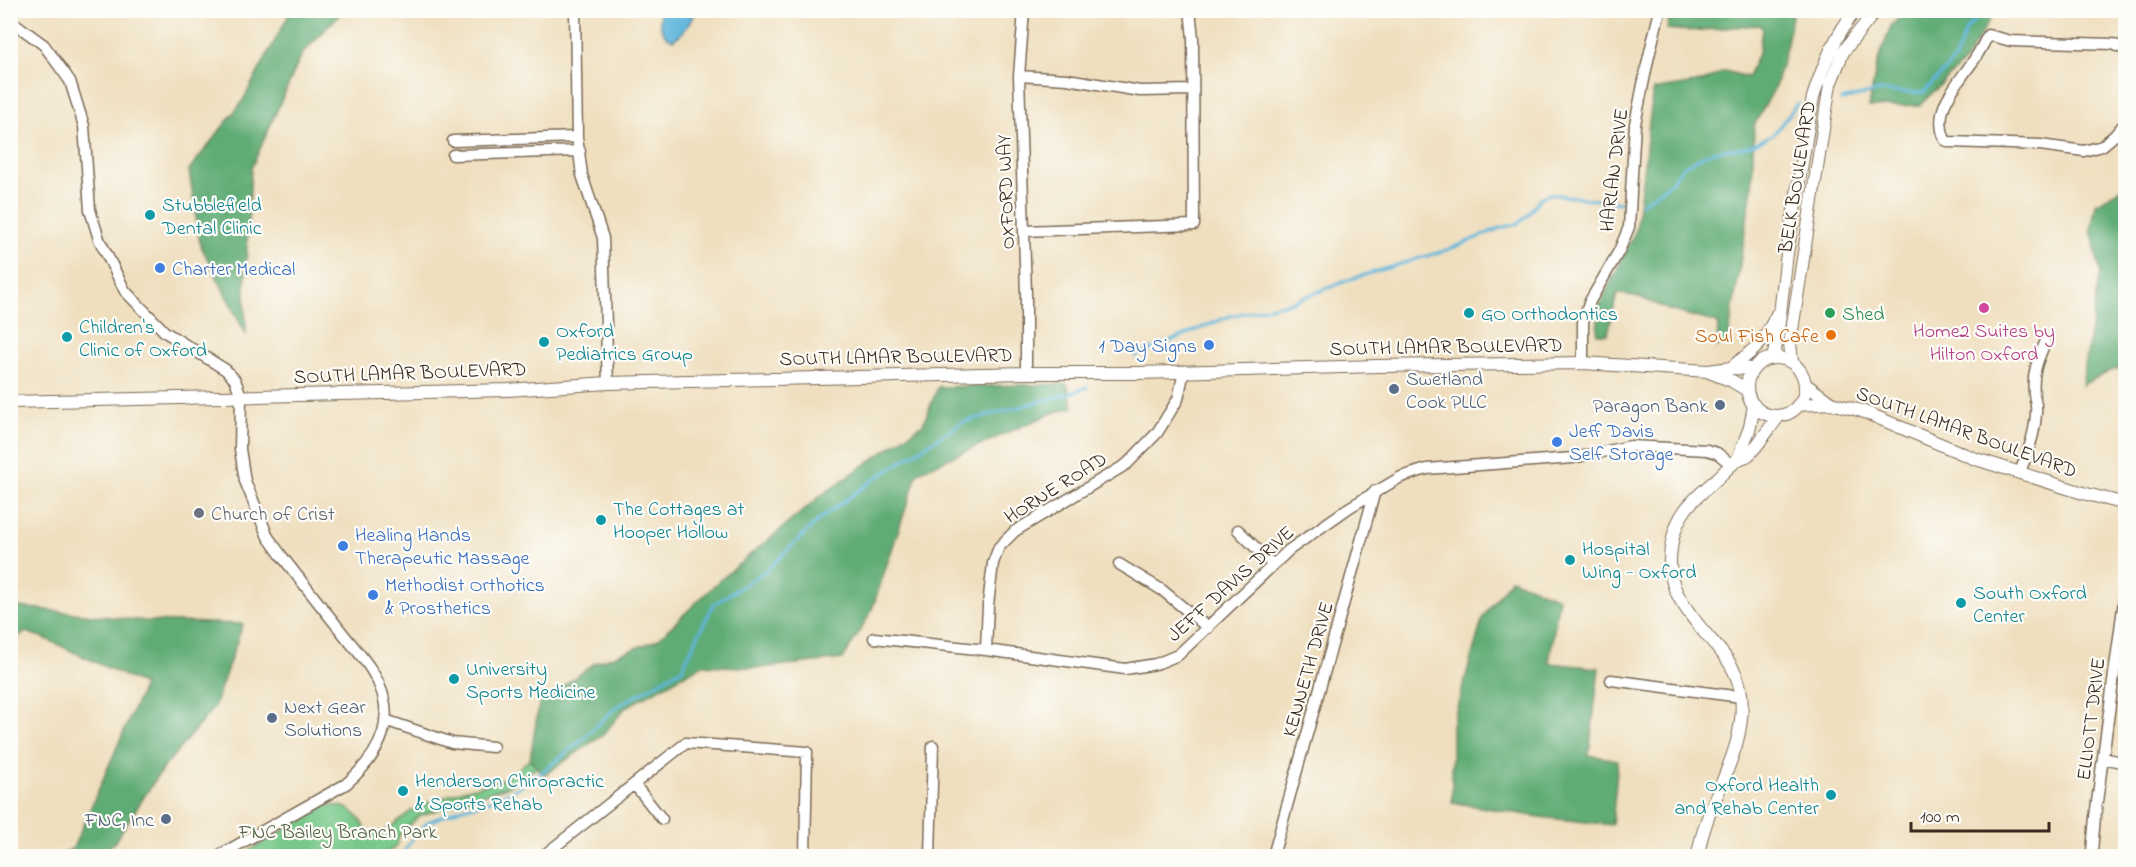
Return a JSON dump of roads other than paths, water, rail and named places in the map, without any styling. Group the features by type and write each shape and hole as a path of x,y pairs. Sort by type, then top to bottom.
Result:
{"street":[{"path":"575,10 578,137 582,175 603,238 608,383"},
{"name":"OXFORD WAY","path":"1024,10 1019,76 1026,373"},
{"path":"1024,231 1194,225 1190,10"},
{"name":"HARLAN DRIVE","path":"1583,363 1584,321 1590,300 1619,251 1629,227 1635,124 1660,10"},
{"name":"BELK BOULEVARD","path":"1773,358 1778,340 1787,253 1813,97 1836,39 1856,10"},
{"name":"BELK BOULEVARD","path":"1792,363 1790,343 1830,84 1843,52 1876,10"},
{"path":"10,20 44,45 70,81 84,126 90,210 99,239 125,291 165,332 226,370 235,380 241,396 240,449 243,472 258,516 268,537 281,555 372,671 383,694 385,720 382,737 376,753 363,770 346,784 218,856"},
{"path":"2126,50 2113,44 2011,41 1988,35 1973,61 1947,97 1941,116 1942,133 1945,140 1950,142 2040,145 2084,151 2102,146 2126,122"},
{"path":"1019,76 1067,79 1140,91 1193,90"},
{"path":"453,141 578,137"},
{"path":"453,155 580,151"},
{"path":"1731,368 1754,352 1766,338 1782,302"},
{"path":"2020,472 2035,428 2037,409 2034,368 2044,343"},
{"path":"1779,416 1761,412 1754,405 1747,390 1750,376 1759,364 1773,358 1792,363"},
{"name":"SOUTH LAMAR BOULEVARD","path":"10,402 508,390 608,383 1378,366 1583,363 1708,371 1731,368 1753,369"},
{"name":"SOUTH LAMAR BOULEVARD","path":"1792,363 1798,368 1805,384 1831,403"},
{"name":"HORNE ROAD","path":"986,650 993,563 999,547 1015,531 1127,464 1157,433 1178,399 1184,371"},
{"name":"SOUTH LAMAR BOULEVARD","path":"1708,371 1747,390"},
{"path":"1798,405 1803,399 1805,384"},
{"name":"SOUTH LAMAR BOULEVARD","path":"1779,416 1798,405 1831,403 1862,411 1973,458 2083,493 2126,504"},
{"path":"1735,462 1750,427 1754,405"},
{"path":"1698,856 1704,828 1734,752 1741,717 1742,697 1732,664 1684,606 1673,583 1670,563 1671,544 1685,509 1735,462 1749,454 1779,416"},
{"name":"JEFF DAVIS DRIVE","path":"874,638 986,650 1125,669 1156,664 1178,655 1289,550 1375,491 1401,477 1427,469 1573,458 1631,446 1707,450 1735,462"},
{"name":"KENNETH DRIVE","path":"1273,856 1375,491"},
{"path":"1238,530 1273,565"},
{"path":"1119,564 1162,590 1208,628"},
{"name":"ELLIOTT DRIVE","path":"2094,856 2092,851 2095,817 2126,585"},
{"path":"1611,680 1742,697"},
{"path":"385,720 452,743 493,747"},
{"path":"543,856 686,743 807,752 805,856"},
{"path":"930,856 933,746"},
{"path":"2103,758 2126,763"},
{"path":"634,784 662,819"}],"water":[{"path":"660,10 695,11 687,27 673,40 665,35 661,28"}],"waterway":[{"path":"1842,100 1879,91 1924,92 1955,59 1966,30 1985,10"},
{"path":"1641,204 1668,185 1684,166 1711,152 1749,146 1773,135 1797,104"},
{"path":"1135,356 1230,316 1292,302 1351,279 1450,249 1500,228 1518,224 1540,198 1550,194 1622,203"},
{"path":"401,856 415,835 428,822 460,809 492,800 516,789 545,770 583,739 615,708 682,669 713,605 768,569 820,519 873,480 963,422 1087,387"}],"place":[{"name":"Stubblefield Dental Clinic","path":"150,215"},
{"name":"Charter Medical","path":"160,268"},
{"name":"Home2 Suites by Hilton Oxford","path":"1984,308"},
{"name":"GO Orthodontics","path":"1469,313"},
{"name":"Shed","path":"1830,313"},
{"name":"Soul Fish Cafe","path":"1831,335"},
{"name":"Children's Clinic of Oxford","path":"67,337"},
{"name":"Oxford Pediatrics Group","path":"544,342"},
{"name":"1 Day Signs","path":"1209,345"},
{"name":"Swetland Cook PLLC","path":"1394,389"},
{"name":"Paragon Bank","path":"1720,405"},
{"name":"Jeff Davis Self Storage","path":"1557,442"},
{"name":"Church of Crist","path":"199,513"},
{"name":"The Cottages at Hooper Hollow","path":"601,520"},
{"name":"Healing Hands Therapeutic Massage","path":"343,546"},
{"name":"Hospital Wing - Oxford","path":"1570,560"},
{"name":"Methodist Orthotics & Prosthetics","path":"373,595"},
{"name":"South Oxford Center","path":"1961,603"},
{"name":"University Sports Medicine","path":"454,679"},
{"name":"Next Gear Solutions","path":"272,718"},
{"name":"Henderson Chiropractic & Sports Rehab","path":"403,791"},
{"name":"Oxford Health and Rehab Center","path":"1831,795"},
{"name":"FNC, Inc","path":"166,819"}],"park label":[{"name":"FNC Bailey Branch Park","path":"338,831"}]}
